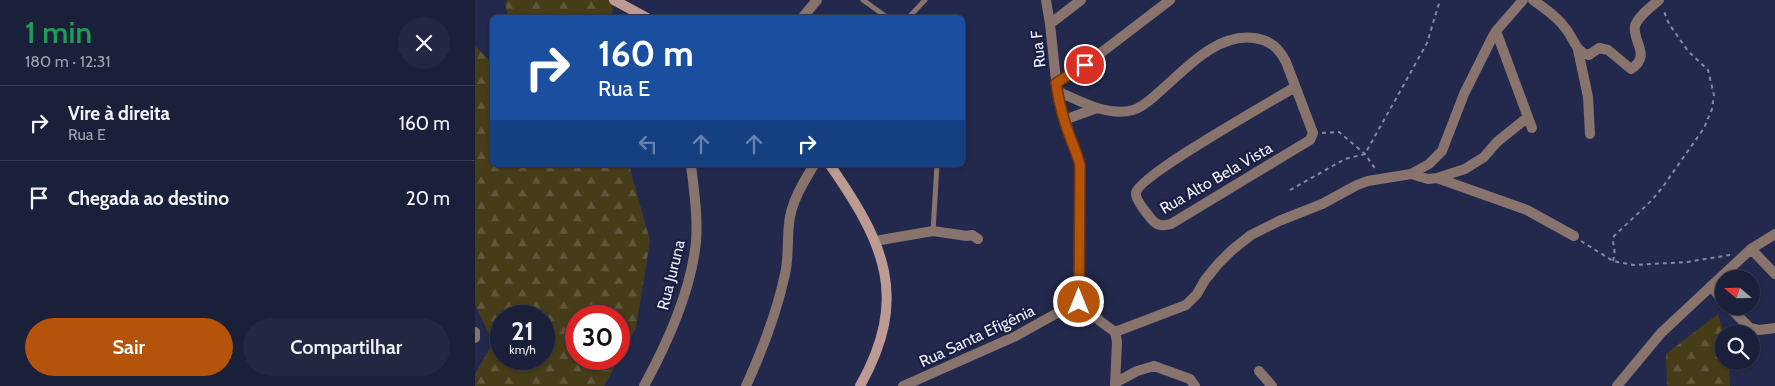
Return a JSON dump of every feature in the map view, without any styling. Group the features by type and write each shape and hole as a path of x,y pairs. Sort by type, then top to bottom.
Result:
{"main road":[{"path":"614,0 640,15"},
{"path":"831,167 868,223 880,250 886,277 888,301 881,341 873,364 861,386"}],"street":[{"path":"804,15 817,0"},
{"name":"Rua F","path":"1045,0 1050,24 1057,87 1064,120 1080,165 1079,302"},
{"path":"1050,24 1081,0"},
{"path":"1169,0 1057,87 1097,108 1120,111 1138,108 1223,42 1238,38 1257,38 1266,41 1280,51 1313,133"},
{"path":"1115,332 1186,305 1197,294 1218,264 1251,235 1279,221 1322,204 1357,185 1381,178 1411,174 1429,164 1442,151 1465,94 1494,36 1523,0"},
{"path":"1533,0 1560,22 1578,50 1588,97 1590,134"},
{"path":"1578,50 1589,55 1599,48 1605,49 1631,69 1637,64 1641,55 1641,48 1635,29 1637,21 1661,4"},
{"path":"1494,36 1532,128"},
{"name":"Rua Alto Bela Vista","path":"1295,87 1220,131 1152,175 1137,189 1136,197 1155,224 1161,226 1171,224 1310,140 1313,133"},
{"path":"1064,120 1097,108"},
{"path":"1411,174 1428,179 1465,169 1476,163 1503,137 1528,117"},
{"name":"Rua Juruna","path":"644,386 665,346 683,296 693,259 696,240 696,216 691,167"},
{"path":"746,386 769,326 785,276 789,222 792,208 799,190 813,167"},
{"path":"1437,178 1527,210 1575,236"},
{"path":"875,241 933,231 967,236 972,235 978,239"},
{"path":"1617,386 1661,333 1751,249 1775,234"},
{"path":"1751,249 1775,274"},
{"path":"1711,286 1715,291"},
{"path":"1079,302 1115,332 1117,342 1115,384"},
{"name":"Rua Santa Efigênia","path":"903,386 1016,336 1079,302"},
{"path":"1737,315 1750,328 1759,330 1775,328"},
{"path":"475,332 475,338"},
{"path":"1115,384 1137,371 1155,366 1191,379 1195,386"},
{"path":"1259,371 1272,386"}],"lane":[{"path":"863,0 884,15"},
{"path":"910,15 925,0"},
{"path":"933,231 937,167"}],"path":[{"path":"1290,190 1345,160 1365,154 1427,43 1440,0"},
{"path":"1613,261 1616,251 1613,242 1614,236 1662,188 1704,128 1712,109 1714,95 1708,70 1688,51 1669,24 1661,4"},
{"path":"1313,133 1339,132 1365,154 1381,178"},
{"path":"1575,236 1613,261 1635,265 1711,259 1735,253"}],"green space":[{"path":"507,0 613,0 612,15 508,15 505,3"},
{"path":"475,46 490,61 490,167 630,167 650,241 636,328 630,339 630,305 565,305 565,370 613,370 604,386 475,386 475,374 490,348 490,370 555,370 555,305 490,305 490,336 475,304"},
{"path":"1718,315 1721,325 1715,325 1715,370 1729,370 1730,386 1667,386 1666,354"}],"route":[{"path":"1079,302 1080,165 1064,120 1056,83 1085,65"}]}
